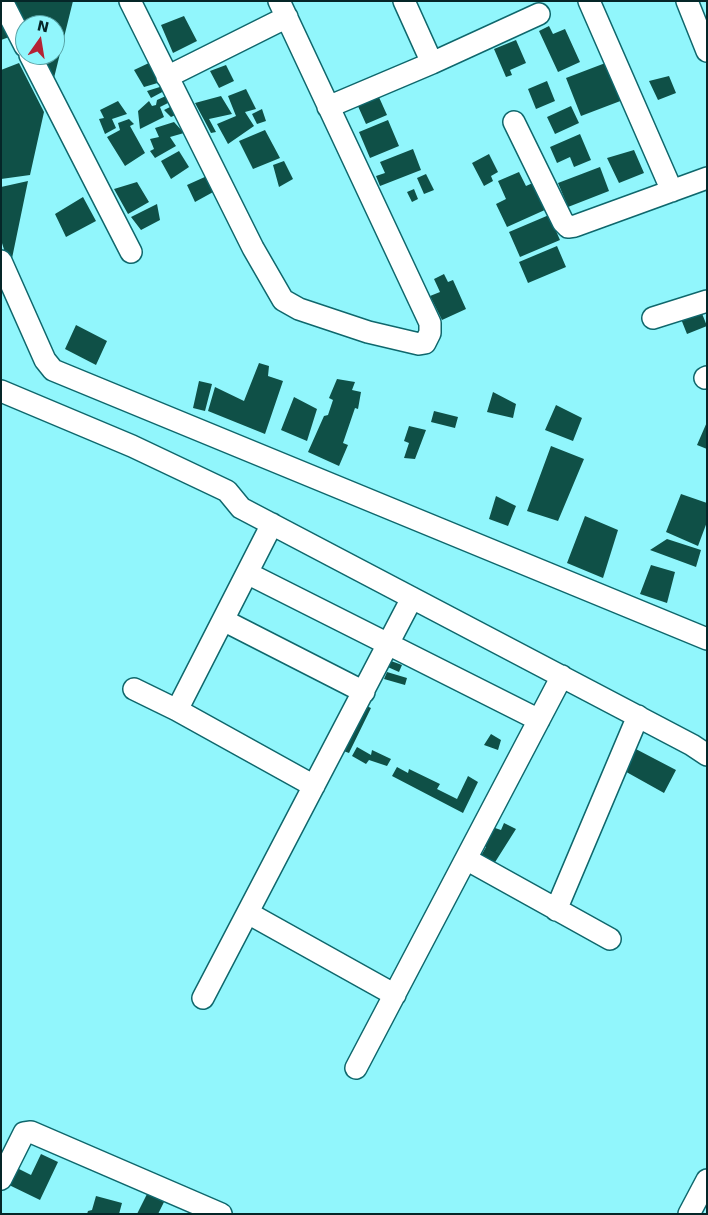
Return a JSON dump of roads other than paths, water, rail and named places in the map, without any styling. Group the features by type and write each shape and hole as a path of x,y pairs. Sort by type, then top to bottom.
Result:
{"street":[{"path":"2,1 15,26"},
{"path":"130,1 253,248 283,300 299,310 368,332 419,344 425,343 430,333 430,323 283,9 168,77"},
{"path":"404,1 432,63"},
{"path":"589,1 672,191"},
{"path":"687,1 707,51"},
{"path":"328,107 432,63 539,14"},
{"path":"35,65 131,252"},
{"path":"514,122 563,222 568,227 707,178"},
{"path":"1,262 45,360 53,370 707,639"},
{"path":"653,318 707,301"},
{"path":"1,391 132,446 227,491 241,508 707,754"},
{"path":"177,710 272,524"},
{"path":"247,573 539,720"},
{"path":"203,998 412,598"},
{"path":"223,620 364,692"},
{"path":"356,1068 562,676"},
{"path":"134,689 177,710 314,786"},
{"path":"556,910 638,716"},
{"path":"466,859 610,939"},
{"path":"248,913 395,995"},
{"path":"1,1179 24,1133 28,1131 211,1212"},
{"path":"689,1214 707,1180"}]}
